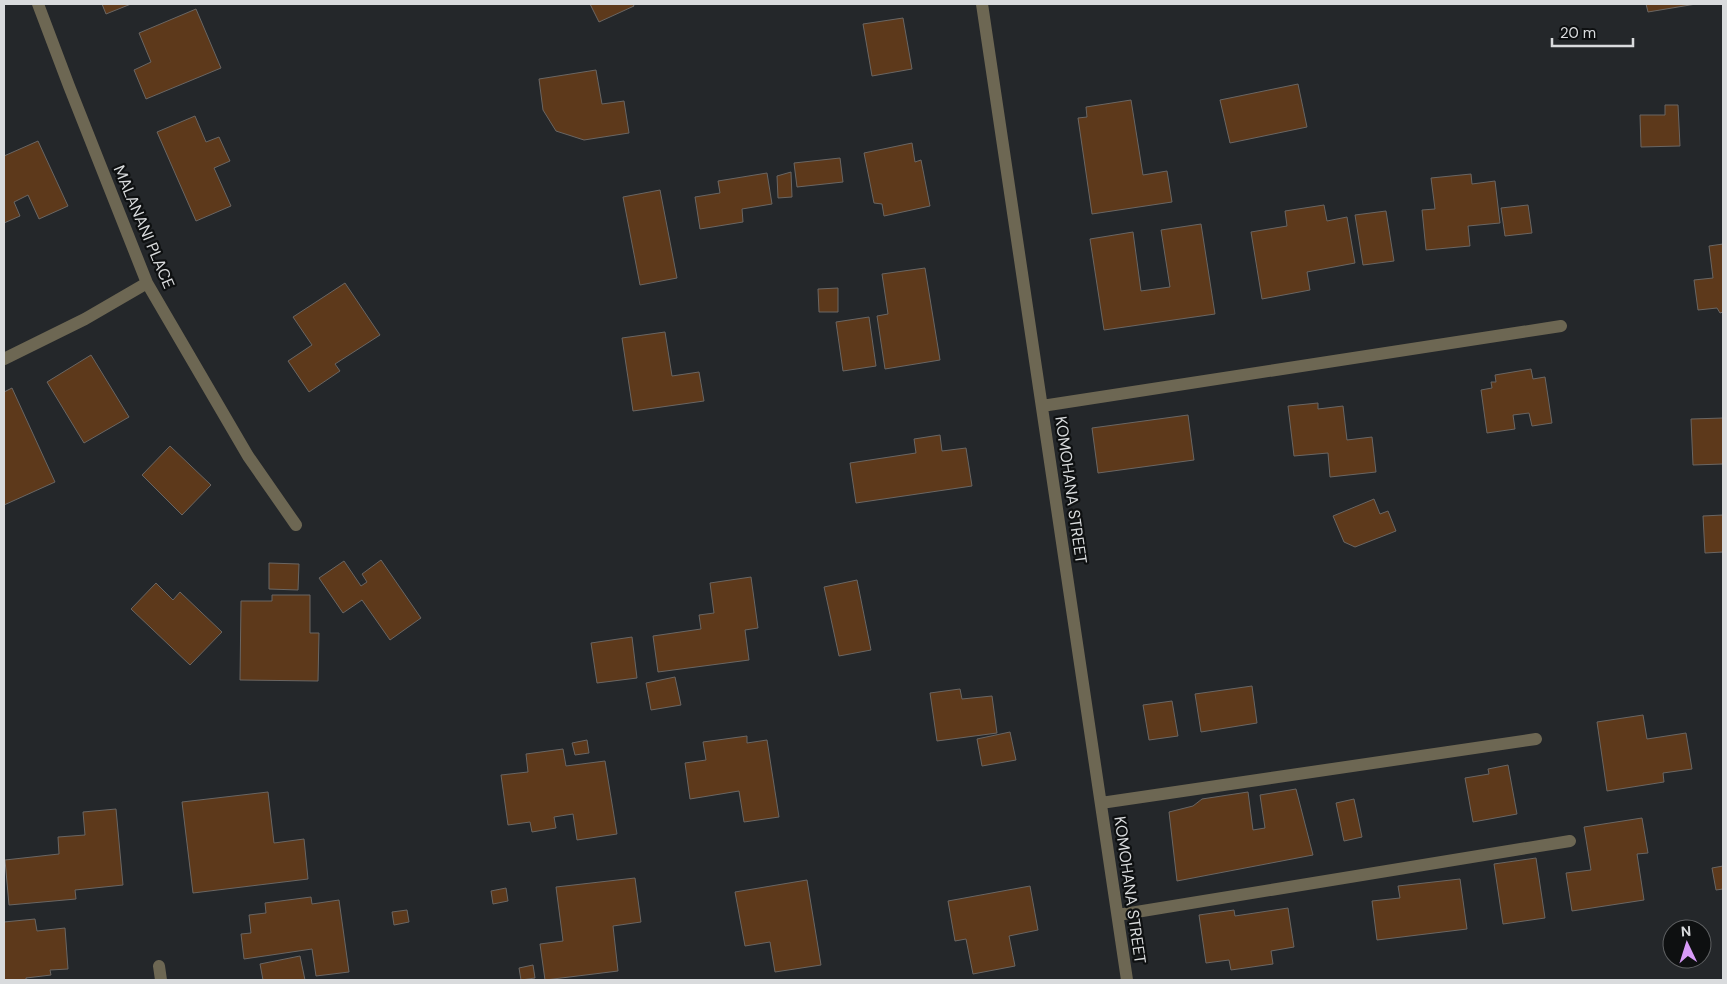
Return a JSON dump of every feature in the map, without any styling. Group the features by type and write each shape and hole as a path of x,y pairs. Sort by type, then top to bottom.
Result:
{"street":[{"name":"MALANANI PLACE","path":"38,4 146,283 248,456 296,525"},
{"name":"KOMOHANA STREET","path":"982,4 1127,980"},
{"path":"4,358 85,319 146,283"},
{"path":"1042,406 1561,326"},
{"path":"1101,803 1536,739"},
{"path":"1118,915 1570,841"},
{"path":"159,966 161,980"}],"building":[{"path":"102,4 131,4 106,14"},
{"path":"590,4 633,4 634,6 599,22"},
{"path":"1646,4 1696,4 1648,12"},
{"path":"196,9 221,68 146,99 134,70 151,62 139,33"},
{"path":"903,18 912,69 872,76 863,24"},
{"path":"596,70 602,104 624,101 629,133 584,140 556,131 543,110 539,79"},
{"path":"1298,84 1307,127 1230,143 1220,100"},
{"path":"1131,100 1143,175 1167,171 1172,202 1092,214 1078,118 1087,117 1086,107"},
{"path":"1665,105 1678,105 1680,146 1641,147 1640,115 1665,115"},
{"path":"195,116 206,142 219,137 230,161 214,168 231,206 196,221 157,132"},
{"path":"38,141 68,206 39,219 28,195 14,202 20,216 4,223 4,156"},
{"path":"912,143 915,162 921,160 930,206 884,216 882,204 874,203 864,153"},
{"path":"840,158 843,182 797,187 794,163"},
{"path":"791,172 792,197 778,198 777,176"},
{"path":"767,173 772,204 742,209 743,222 700,229 695,197 720,193 718,181"},
{"path":"1471,174 1472,184 1495,181 1500,223 1468,226 1470,246 1426,250 1422,210 1435,209 1431,178"},
{"path":"660,190 677,278 640,285 623,197"},
{"path":"1324,205 1327,221 1347,217 1355,263 1307,272 1310,290 1262,299 1251,232 1287,226 1285,211"},
{"path":"1528,205 1532,233 1505,236 1501,208"},
{"path":"1386,211 1394,261 1363,265 1355,215"},
{"path":"1201,224 1215,314 1104,330 1090,239 1133,232 1141,291 1170,287 1161,230"},
{"path":"1723,244 1723,312 1720,313 1717,308 1698,310 1694,280 1713,278 1709,246"},
{"path":"925,268 940,360 885,369 877,316 888,314 882,274"},
{"path":"345,283 380,335 335,364 340,371 309,392 288,361 312,345 293,317"},
{"path":"838,288 838,312 819,312 818,289"},
{"path":"869,317 876,366 843,371 836,322"},
{"path":"665,332 672,376 699,372 704,401 633,411 622,338"},
{"path":"91,355 129,417 84,443 47,382"},
{"path":"1531,369 1533,379 1545,377 1552,423 1532,426 1529,413 1513,415 1515,429 1487,433 1481,390 1492,388 1491,382 1496,382 1495,375"},
{"path":"12,388 55,482 4,505 4,392"},
{"path":"1318,403 1318,409 1343,406 1347,440 1372,437 1376,472 1330,477 1328,453 1294,456 1288,406"},
{"path":"1188,415 1194,460 1098,473 1092,428"},
{"path":"1723,418 1723,464 1693,465 1691,419"},
{"path":"940,435 942,451 966,448 972,486 856,503 850,463 916,453 914,439"},
{"path":"170,446 211,485 182,515 142,475"},
{"path":"1374,499 1380,514 1388,511 1396,531 1355,547 1344,542 1333,516"},
{"path":"1723,515 1723,552 1705,553 1703,516"},
{"path":"381,560 421,618 390,640 362,600 343,613 319,578 344,561 361,586 367,582 362,574"},
{"path":"269,563 299,564 298,590 269,589"},
{"path":"751,577 758,628 745,630 749,660 658,672 653,636 701,629 699,615 714,613 710,583"},
{"path":"857,580 871,650 839,656 824,587"},
{"path":"156,583 173,600 180,592 222,632 190,665 131,609"},
{"path":"272,595 310,595 310,633 319,633 318,681 240,680 241,601 272,601"},
{"path":"632,637 637,678 597,683 591,643"},
{"path":"675,677 681,705 651,710 646,683"},
{"path":"1252,686 1257,723 1201,732 1195,694"},
{"path":"960,689 962,699 992,696 997,733 937,741 930,693"},
{"path":"1172,701 1178,736 1149,740 1143,705"},
{"path":"1643,715 1647,739 1686,733 1692,769 1663,773 1664,782 1607,791 1597,722"},
{"path":"1010,732 1016,760 982,766 977,739"},
{"path":"747,736 747,743 767,740 779,817 744,822 739,791 690,799 685,763 706,760 703,742"},
{"path":"587,740 589,753 575,755 572,743"},
{"path":"563,749 566,766 605,761 617,834 577,840 573,814 554,817 556,828 532,832 530,822 508,825 501,775 528,772 526,754"},
{"path":"1508,765 1517,814 1473,822 1465,778 1489,774 1488,769"},
{"path":"1296,789 1313,855 1177,881 1169,812 1193,806 1202,799 1248,792 1253,830 1265,828 1260,795"},
{"path":"268,792 274,843 304,839 308,879 193,893 182,802"},
{"path":"1354,799 1362,837 1344,841 1336,803"},
{"path":"116,809 123,885 75,890 76,899 9,905 5,860 59,854 58,837 85,835 83,812"},
{"path":"1642,818 1648,853 1637,854 1644,900 1572,911 1566,873 1591,870 1584,827"},
{"path":"1536,858 1545,918 1503,924 1494,864"},
{"path":"1723,866 1723,889 1716,890 1712,868"},
{"path":"635,878 641,922 613,926 618,971 545,980 540,944 563,941 556,887"},
{"path":"1460,879 1467,929 1377,940 1372,901 1400,898 1398,886"},
{"path":"807,880 821,965 775,972 770,942 745,946 735,892"},
{"path":"1030,886 1038,930 1009,936 1015,966 973,974 966,939 955,941 948,901"},
{"path":"506,888 508,901 493,904 491,891"},
{"path":"311,897 312,904 339,900 349,972 316,976 312,949 244,959 241,934 251,933 249,915 266,913 265,903"},
{"path":"1288,908 1294,947 1271,951 1273,964 1231,970 1229,960 1206,963 1199,915 1234,910 1235,916"},
{"path":"407,910 409,922 394,925 392,912"},
{"path":"35,919 37,931 65,928 68,969 50,970 51,975 26,978 26,980 4,980 4,922"},
{"path":"300,956 305,980 263,980 260,964"},
{"path":"533,965 535,978 521,980 519,968"}]}
